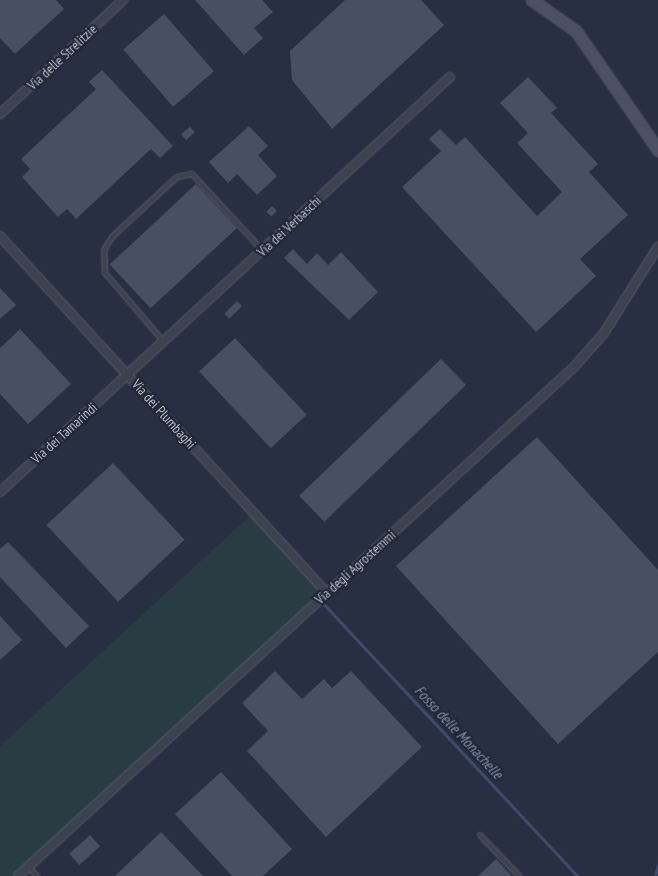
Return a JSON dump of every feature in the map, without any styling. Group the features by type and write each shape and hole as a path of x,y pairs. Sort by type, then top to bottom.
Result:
{"main road":[{"path":"532,0 576,31 658,150"}],"street":[{"name":"Via delle Strelitzie","path":"0,114 123,0"},
{"name":"Via dei Verbaschi","path":"128,375 450,77"},
{"path":"642,126 658,157"},
{"name":"Via dei Plumbaghi","path":"0,236 327,593"},
{"name":"Via degli Agrostemmi","path":"18,876 573,368 604,334 658,247"},
{"name":"Via dei Tamarindi","path":"0,492 128,375"}],"lane":[{"path":"164,342 105,274 104,250 119,230 177,176 192,174 263,251"},
{"path":"480,835 519,876"},
{"path":"28,867 37,876"}],"shaded area":[{"path":"254,512 327,593 18,876 0,876 0,746"}],"building":[{"path":"0,0 56,0 64,9 15,54 0,38"},
{"path":"195,0 262,0 273,12 254,28 263,38 244,55"},
{"path":"345,0 421,0 444,25 332,129 292,80 290,51"},
{"path":"164,14 214,71 173,107 123,49"},
{"path":"102,70 173,146 160,158 151,149 76,219 67,209 58,217 22,177 30,169 21,159 96,89 89,82"},
{"path":"528,77 557,108 551,113 598,164 589,172 628,215 580,259 596,276 536,332 402,187 441,151 429,139 440,129 456,145 465,137 537,216 562,192 517,143 528,133 500,103"},
{"path":"249,126 268,146 258,155 277,176 257,195 237,174 228,183 209,162"},
{"path":"190,127 195,132 186,140 181,134"},
{"path":"196,184 237,228 151,308 110,264"},
{"path":"272,206 277,211 271,217 266,212"},
{"path":"293,249 307,264 317,253 328,265 341,252 378,292 349,320 284,258"},
{"path":"0,288 16,305 0,319"},
{"path":"237,301 242,306 229,319 224,314"},
{"path":"20,329 71,384 28,424 0,394 0,348"},
{"path":"235,338 307,415 271,448 199,371"},
{"path":"441,359 466,385 324,522 299,496"},
{"path":"537,437 658,570 658,652 558,744 396,566"},
{"path":"113,463 185,540 118,602 46,525"},
{"path":"8,542 89,626 66,648 0,577 0,549"},
{"path":"0,616 22,640 0,660"},
{"path":"275,671 302,699 324,679 332,688 351,671 422,747 326,837 247,751 268,731 242,703"},
{"path":"221,772 292,849 263,876 232,876 175,814"},
{"path":"161,832 203,876 115,876"},
{"path":"90,835 100,846 79,865 69,854"},
{"path":"496,859 512,876 478,876"}],"waterway":[{"name":"Fosso delle Monachelle","path":"324,604 578,876"},
{"name":"Fosso delle Monachelle","path":"655,876 658,865"}]}
